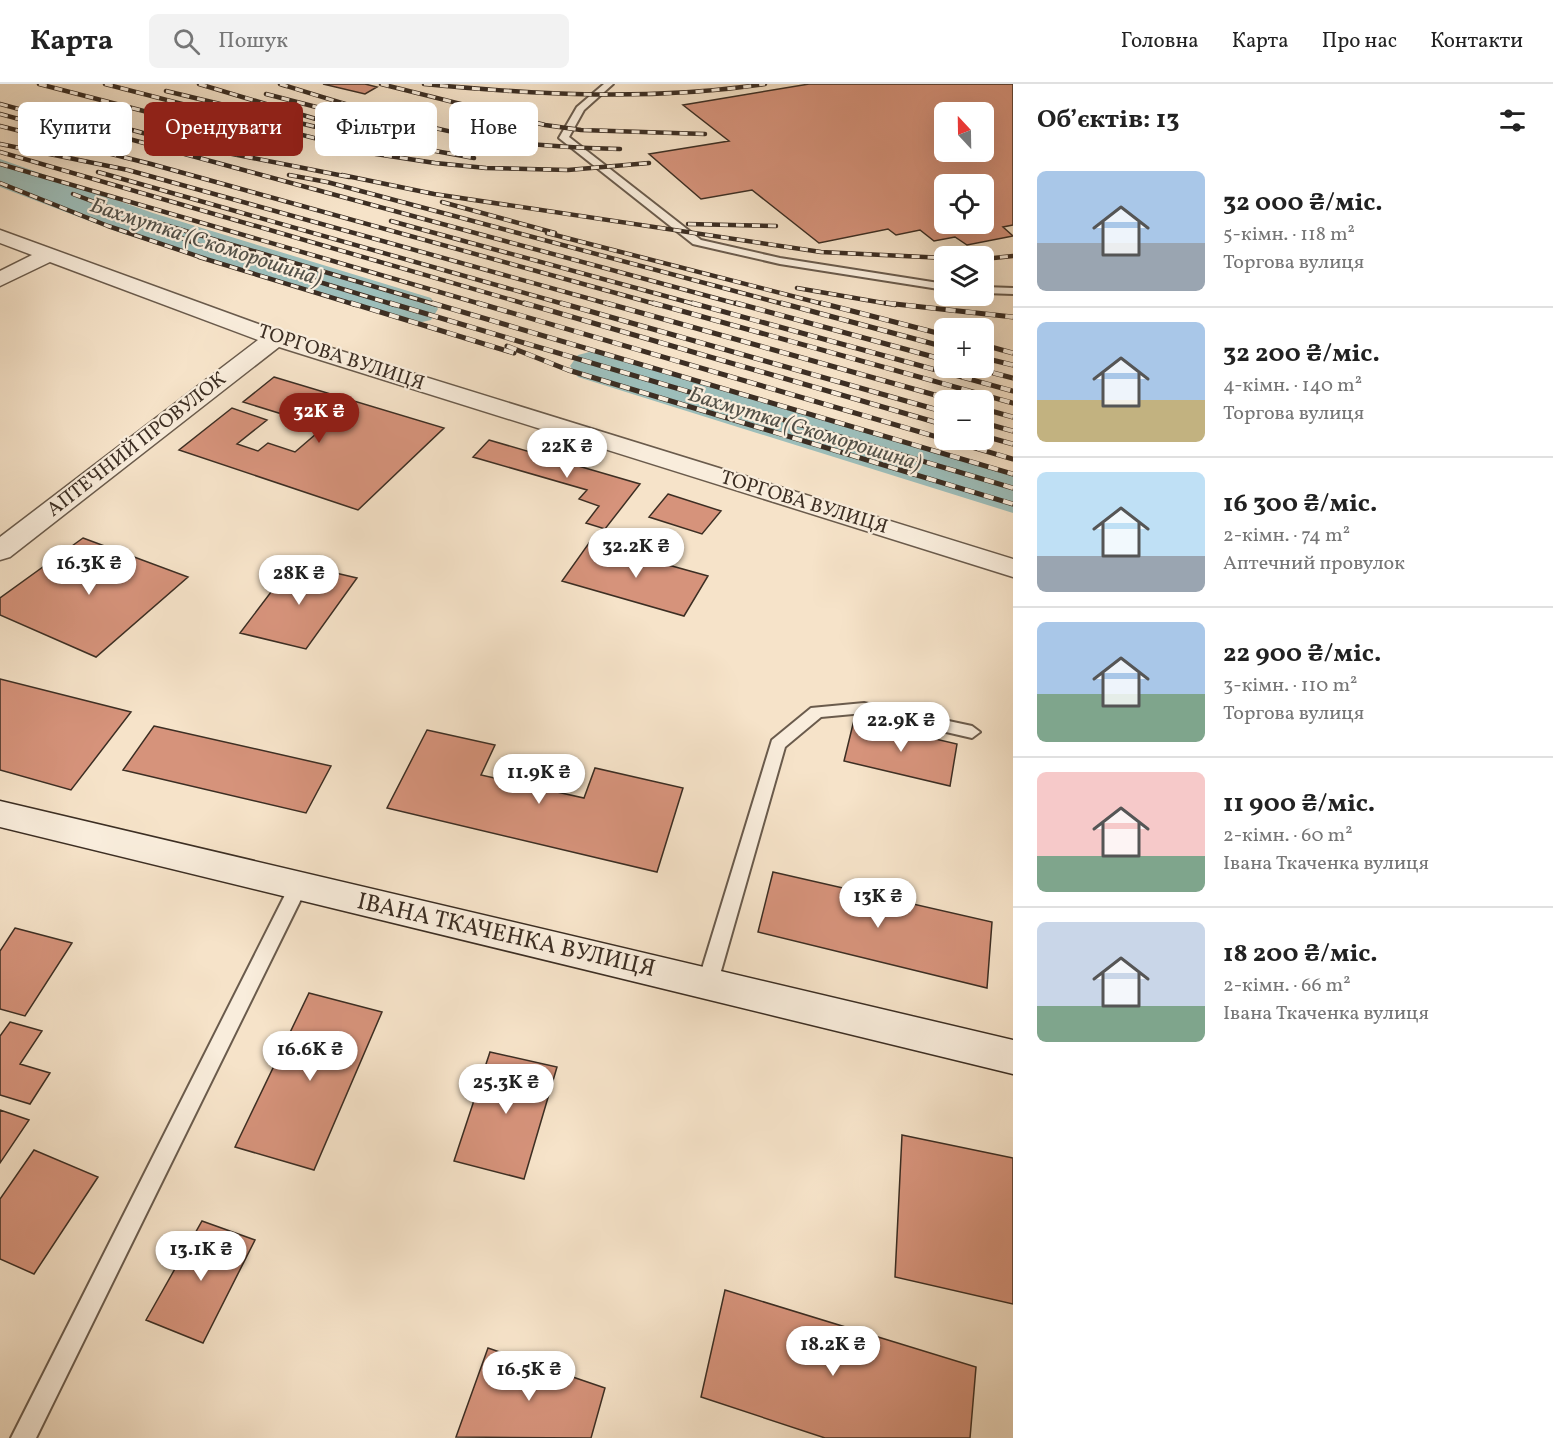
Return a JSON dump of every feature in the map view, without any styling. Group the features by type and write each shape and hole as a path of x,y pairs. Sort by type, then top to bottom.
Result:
{"street":[{"name":"ТОРГОВА ВУЛИЦЯ","path":"0,236 275,338 1013,568"},
{"path":"0,279 50,254"},
{"name":"АПТЕЧНИЙ ПРОВУЛОК","path":"0,551 275,338"},
{"name":"ІВАНА ТКАЧЕНКА ВУЛИЦЯ","path":"0,814 1013,1057"}],"lane":[{"path":"609,84 580,109 564,138 697,242 780,261 934,285"},
{"path":"994,290 1013,291"},
{"path":"707,985 778,744 817,712 864,708 972,732"},
{"path":"23,1438 298,887"}],"building":[{"path":"323,84 365,84 377,87 365,94"},
{"path":"809,84 1013,84 1013,225 1003,227 1013,236 967,245 955,237 934,241 920,230 896,235 888,229 819,243 752,190 701,199 649,154 729,141 683,105"},
{"path":"274,377 444,428 358,510 179,450 232,408 267,420 237,444 258,451 268,443 295,452 324,427 243,402"},
{"path":"489,440 640,484 605,529 586,523 599,506 579,499 587,490 473,457"},
{"path":"668,494 721,511 702,534 649,517"},
{"path":"83,538 188,577 96,657 0,615 0,598"},
{"path":"589,543 708,576 684,616 562,581"},
{"path":"293,563 357,578 306,649 240,633"},
{"path":"0,679 131,712 71,790 0,770"},
{"path":"854,720 957,744 950,786 844,761"},
{"path":"154,726 331,766 306,813 123,770"},
{"path":"427,730 495,745 481,775 584,798 595,768 683,788 657,872 387,808"},
{"path":"773,872 992,922 987,988 758,932"},
{"path":"15,928 72,943 25,1016 0,1009 0,951"},
{"path":"309,993 382,1012 314,1170 235,1147"},
{"path":"10,1022 42,1031 20,1064 50,1073 30,1104 0,1095 0,1036"},
{"path":"490,1052 557,1067 524,1179 454,1161"},
{"path":"0,1110 29,1120 0,1163"},
{"path":"902,1135 1013,1158 1013,1304 895,1277"},
{"path":"34,1150 98,1177 34,1274 0,1259 0,1199"},
{"path":"202,1221 255,1240 203,1343 146,1320"},
{"path":"725,1290 976,1367 970,1438 825,1438 701,1397"},
{"path":"488,1348 605,1388 591,1438 456,1437"}],"waterway":[{"name":"Бахмутка (Скоморошина)","path":"0,172 137,223 413,309"},
{"name":"Бахмутка (Скоморошина)","path":"597,366 1013,495"}],"railway":[{"path":"39,84 144,111"},
{"path":"105,84 376,154 435,163 486,168 568,170 649,163"},
{"path":"199,84 315,119"},
{"path":"280,84 442,130 512,142 620,149"},
{"path":"381,84 545,125 581,130 705,134"},
{"path":"424,84 510,91 595,94 680,93 765,84"},
{"path":"166,91 358,137 474,158"},
{"path":"266,94 315,107"},
{"path":"0,104 741,305"},
{"path":"0,114 18,119"},
{"path":"0,126 151,164 659,305"},
{"path":"132,130 144,133"},
{"path":"0,144 128,170 612,305"},
{"path":"0,152 529,305"},
{"path":"243,156 349,177"},
{"path":"0,164 484,305"},
{"path":"98,172 567,305"},
{"path":"289,175 327,182 787,305"},
{"path":"342,175 434,194 821,252 934,257"},
{"path":"0,183 108,226 206,259"},
{"path":"73,194 121,212 437,305"},
{"path":"442,202 555,233"},
{"path":"391,221 698,305"},
{"path":"688,224 776,226"},
{"path":"547,233 827,305"},
{"path":"177,236 204,247 395,305"},
{"path":"994,258 1013,256"},
{"path":"199,257 356,305"},
{"path":"797,288 895,305"},
{"path":"351,303 514,353"},
{"path":"390,303 1013,488"},
{"path":"432,303 1013,474"},
{"path":"478,303 1013,459"},
{"path":"524,303 934,422"},
{"path":"561,303 934,409"},
{"path":"606,303 934,395"},
{"path":"653,303 1013,403"},
{"path":"692,303 1013,391"},
{"path":"736,303 934,357"},
{"path":"781,303 934,344"},
{"path":"821,303 934,332"},
{"path":"886,303 1013,317"},
{"path":"507,346 568,370 1013,504"},
{"path":"994,348 1013,353"},
{"path":"994,360 1013,365"},
{"path":"994,373 1013,378"},
{"path":"994,412 1013,417"},
{"path":"994,426 1013,431"},
{"path":"994,439 1013,444"}]}
